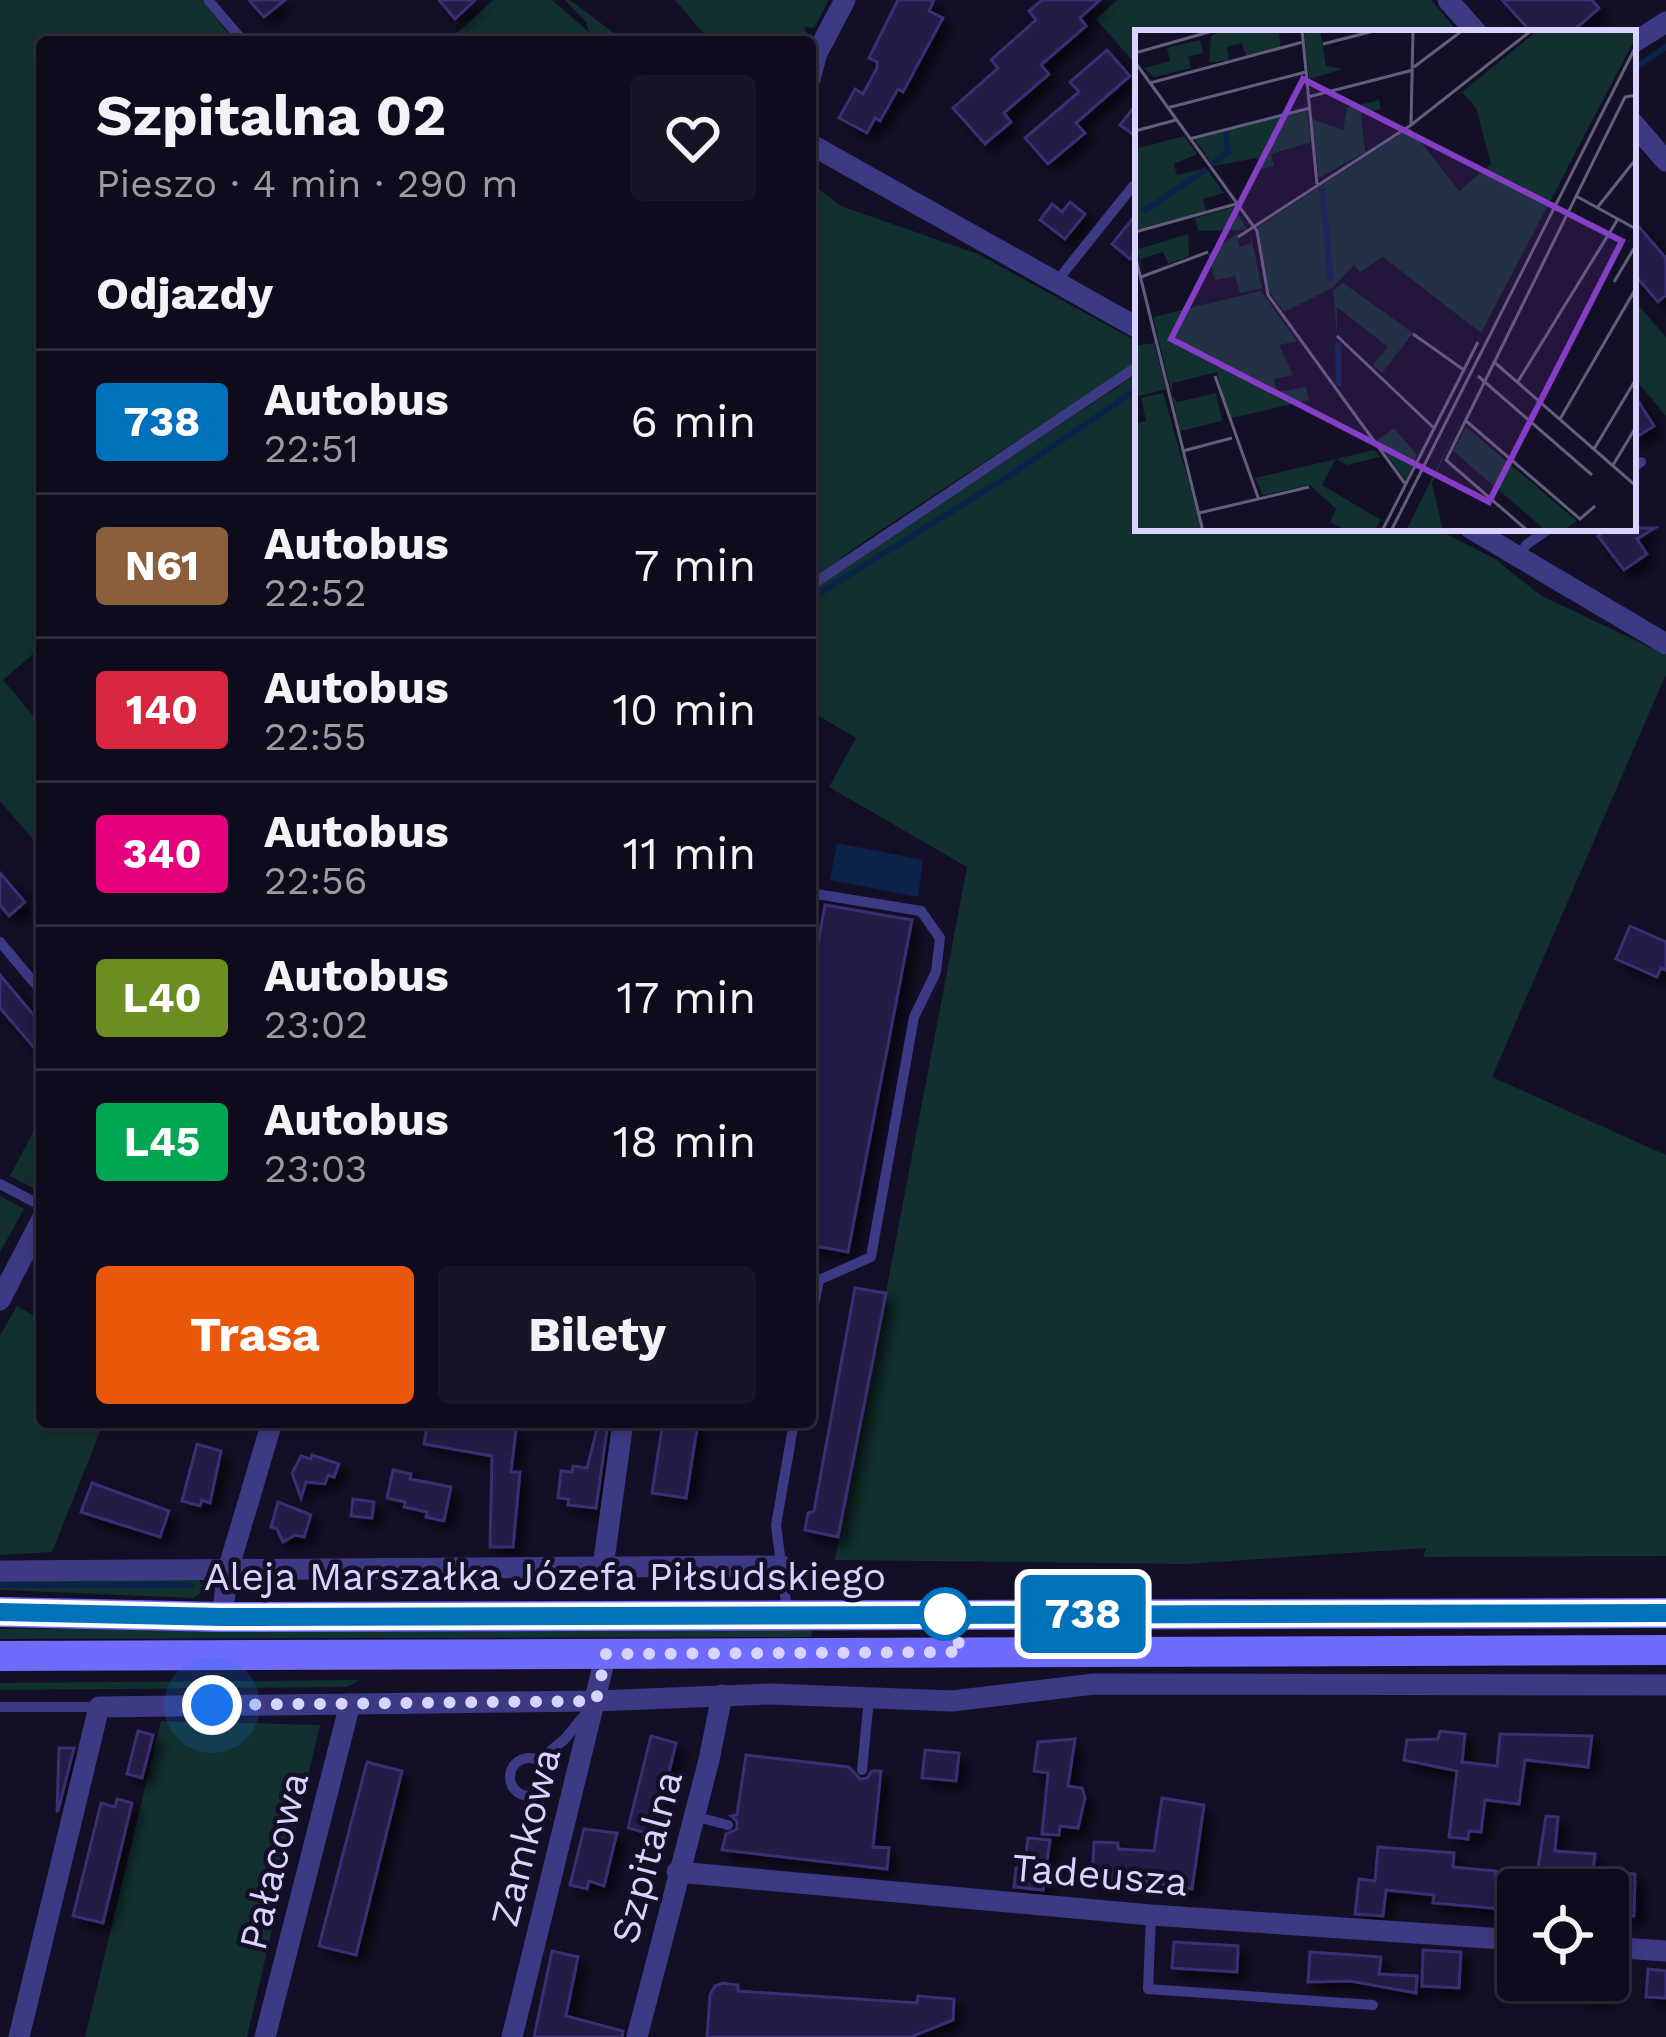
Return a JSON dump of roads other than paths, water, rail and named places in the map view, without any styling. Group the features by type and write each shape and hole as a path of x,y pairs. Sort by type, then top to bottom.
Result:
{"main road":[{"name":"Aleja Marszałka Józefa Piłsudskiego","path":"0,1612 222,1617 1666,1613"},
{"name":"Aleja Marszałka Józefa Piłsudskiego","path":"0,1656 1666,1650"}],"street":[{"path":"816,53 845,0"},
{"path":"1448,0 1474,30"},
{"path":"1636,41 1666,22"},
{"path":"1636,126 1666,161"},
{"path":"816,147 1135,326"},
{"path":"1475,531 1666,644"},
{"path":"0,1300 36,1231"},
{"path":"222,1617 228,1570 270,1428"},
{"path":"603,1567 622,1428"},
{"name":"Aleja Marszałka Józefa Piłsudskiego","path":"0,1570 782,1566"},
{"name":"Zamkowa","path":"512,2037 606,1654"},
{"path":"19,2037 99,1708 722,1695 952,1701 1094,1684 1666,1685"},
{"name":"Szpitalna","path":"637,2037 722,1695"},
{"name":"Pałacowa","path":"266,2037 350,1703"},
{"name":"Tadeusza","path":"677,1872 1151,1915 1497,1939"},
{"path":"1629,1948 1666,1951"}],"lane":[{"path":"208,0 239,36"},
{"path":"1058,281 1132,186"},
{"path":"816,582 1135,368"},
{"path":"1519,558 1526,544 1546,531"},
{"path":"816,893 920,911 936,928 941,949 936,972 914,1017 871,1257 816,1279"},
{"path":"0,942 36,985"},
{"path":"0,1184 36,1203"},
{"path":"787,1615 776,1525 793,1428"},
{"path":"862,1770 869,1698"},
{"path":"538,1761 596,1701"},
{"path":"0,1707 99,1708"},
{"path":"693,1816 728,1825"},
{"path":"1151,1915 1148,1989 1373,2005"}],"water":[{"path":"837,843 923,860 918,897 830,880"}],"waterway":[{"path":"1636,67 1666,47"},
{"path":"816,595 1135,391"},
{"path":"0,1585 191,1585"}]}
